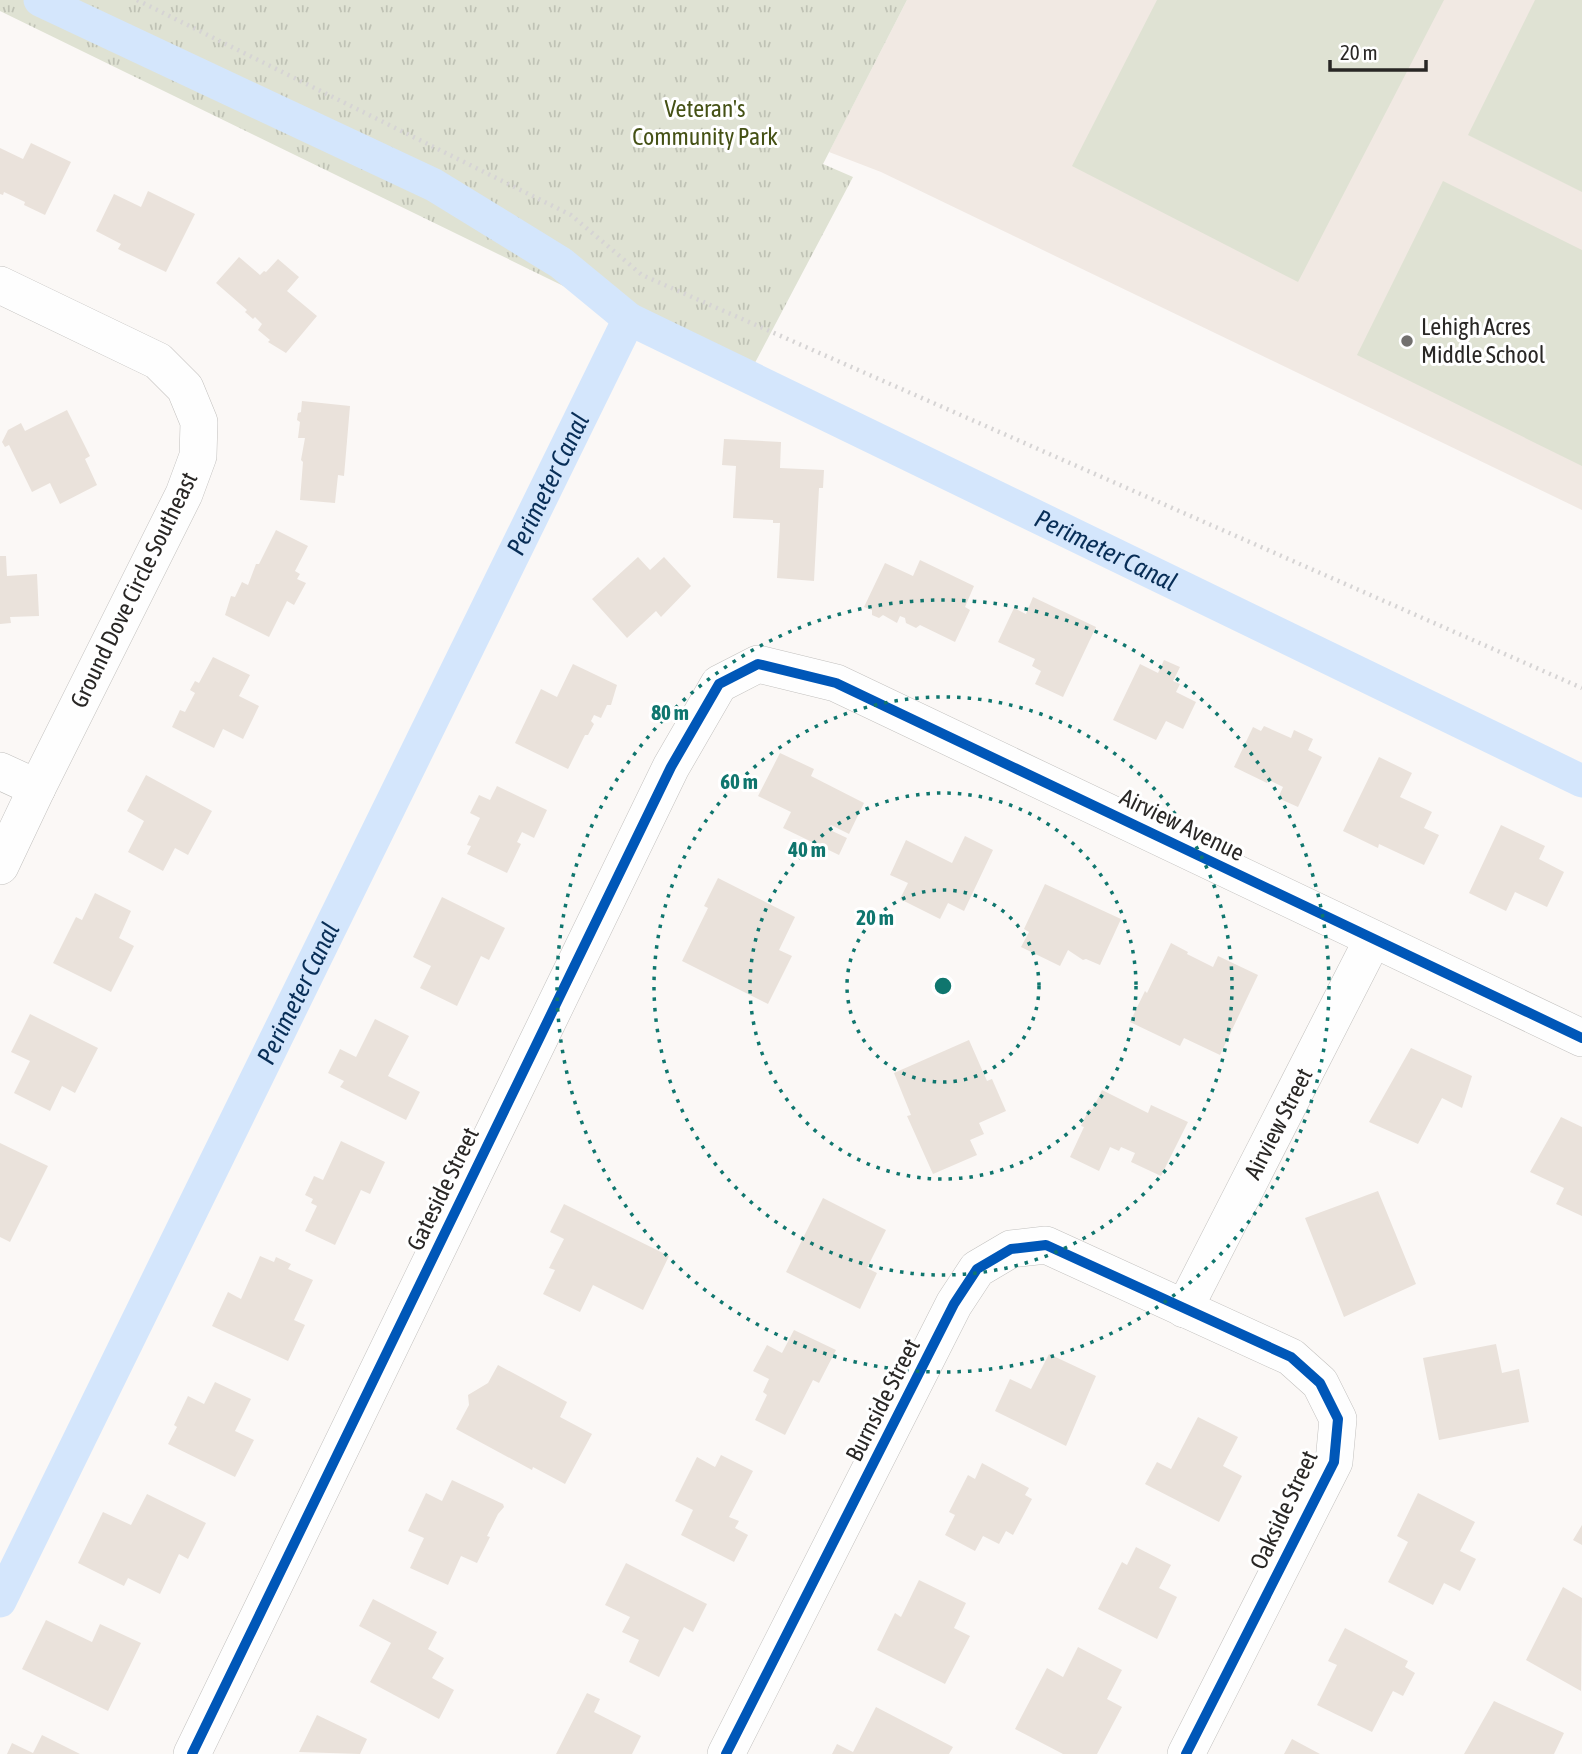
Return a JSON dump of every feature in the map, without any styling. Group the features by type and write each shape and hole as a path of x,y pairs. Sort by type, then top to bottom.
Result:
{"street":[{"name":"Ground Dove Circle Southeast","path":"0,285 158,361 185,388 199,422 198,456 184,494 0,866"},
{"name":"Airview Avenue","path":"758,664 836,683 1582,1038"},
{"name":"Gateside Street","path":"192,1754 671,767 719,684 758,664"},
{"path":"0,771 37,788"},
{"name":"Airview Street","path":"1184,1309 1373,939"},
{"name":"Burnside Street","path":"726,1754 954,1304 977,1269 1011,1248 1046,1245 1184,1309"},
{"name":"Oakside Street","path":"1184,1309 1291,1357 1320,1383 1338,1419 1334,1462 1186,1754"}],"path":[{"path":"137,0 571,215 642,275 1582,688"}],"shaded area":[{"name":"Lehigh Acres Middle School","path":"907,0 1582,0 1582,510 881,172 829,152"}],"green space":[{"name":"Veteran's Community Park","path":"0,0 907,0 823,164 853,177 748,376 0,11"},
{"path":"1157,0 1444,0 1298,282 1072,166"},
{"path":"1535,0 1582,0 1582,192 1468,135"},
{"path":"1443,181 1582,250 1582,466 1357,355"}],"building":[{"path":"31,143 71,162 45,215 4,192 3,195 0,194 0,148 23,159"},
{"path":"148,191 195,214 166,272 118,249 121,244 96,231 114,194 141,207"},
{"path":"239,257 260,275 278,259 299,277 287,291 317,316 286,353 268,342 270,340 258,330 262,324 245,312 247,310 216,283"},
{"path":"302,401 350,406 344,476 338,475 335,503 300,500 301,460 305,438 298,438 300,422 297,420"},
{"path":"67,410 90,456 85,459 97,485 60,504 50,483 32,492 9,445 5,447 2,442 8,430 21,423 25,431"},
{"path":"724,439 781,442 780,468 824,470 823,488 819,488 814,581 777,578 780,523 773,523 773,520 733,518 736,466 722,465"},
{"path":"276,530 308,546 295,571 300,574 297,579 306,583 294,605 287,601 269,637 225,615 231,596 235,597 242,582 248,585 256,564 259,564"},
{"path":"0,556 6,556 7,576 37,574 39,616 10,617 11,623 0,624"},
{"path":"638,557 650,570 664,557 691,586 661,617 656,611 627,638 592,599"},
{"path":"920,560 974,586 965,607 970,610 955,642 920,625 916,628 900,616 897,623 883,615 879,618 872,615 872,610 864,607 885,563 913,576"},
{"path":"1033,597 1096,627 1063,697 1035,684 1041,671 1032,666 1035,659 998,642 1014,608 1026,614"},
{"path":"213,657 250,675 239,696 259,706 243,739 223,729 214,748 172,727 180,710 185,712 195,693 190,690 195,681 199,683"},
{"path":"1164,660 1180,667 1173,681 1180,684 1176,692 1196,702 1183,729 1166,721 1156,740 1113,720 1140,664 1158,673"},
{"path":"573,664 617,685 611,705 607,705 601,718 594,715 591,721 594,724 588,735 585,735 568,769 515,743 541,689 557,697"},
{"path":"1264,726 1291,738 1294,730 1313,739 1308,750 1322,757 1298,807 1278,798 1283,787 1269,780 1267,783 1234,767 1253,727 1261,731"},
{"path":"780,753 814,769 811,776 864,803 849,834 831,825 828,829 847,838 839,855 783,828 791,812 758,796"},
{"path":"1379,757 1412,773 1400,797 1432,812 1424,828 1439,835 1424,865 1379,844 1378,848 1343,831"},
{"path":"146,775 212,811 188,855 175,848 163,871 128,852 144,821 127,811"},
{"path":"497,786 547,810 534,838 522,832 517,842 521,844 507,873 467,854 471,846 467,845 480,818 470,813 479,795 490,800"},
{"path":"1501,825 1545,846 1539,859 1564,872 1547,907 1515,892 1506,911 1469,893"},
{"path":"965,836 993,850 964,911 948,903 940,919 900,899 908,883 890,875 906,840 952,863"},
{"path":"718,878 795,917 779,950 792,956 768,1004 682,961 708,908 704,906"},
{"path":"1045,884 1121,919 1100,965 1083,960 1068,950 1060,966 1021,947 1029,932 1024,929"},
{"path":"95,893 131,911 119,938 134,946 111,992 53,963 76,917 82,920"},
{"path":"442,897 505,928 489,960 481,956 457,1006 420,988 431,966 413,957"},
{"path":"1171,943 1213,967 1218,956 1258,975 1220,1055 1184,1038 1180,1046 1130,1022"},
{"path":"30,1014 98,1048 75,1093 62,1086 50,1111 14,1093 30,1061 11,1052"},
{"path":"375,1019 409,1036 388,1076 420,1092 406,1120 340,1087 344,1081 328,1073 340,1049 356,1057"},
{"path":"969,1040 987,1081 992,1079 1006,1111 979,1123 984,1134 970,1140 977,1155 933,1174 907,1116 911,1115 894,1073"},
{"path":"1411,1048 1472,1076 1462,1108 1442,1098 1418,1144 1369,1122"},
{"path":"1102,1090 1148,1113 1151,1105 1188,1122 1161,1176 1131,1162 1135,1153 1121,1147 1119,1151 1110,1147 1099,1171 1070,1157 1089,1109 1092,1110"},
{"path":"1561,1117 1582,1127 1582,1216 1556,1204 1564,1188 1530,1172"},
{"path":"341,1141 385,1162 370,1194 361,1190 335,1245 305,1231 317,1206 311,1203 313,1199 305,1195 314,1176 323,1180"},
{"path":"0,1143 48,1166 10,1242 0,1237"},
{"path":"1378,1191 1416,1284 1344,1317 1305,1218"},
{"path":"823,1198 886,1230 867,1268 877,1273 860,1309 786,1272"},
{"path":"564,1204 669,1256 643,1310 593,1285 580,1312 543,1294 555,1270 549,1268 564,1239 550,1232"},
{"path":"260,1256 274,1262 276,1257 291,1264 288,1269 313,1280 294,1320 305,1325 288,1361 212,1326 228,1292 241,1299"},
{"path":"794,1330 836,1350 819,1383 813,1380 785,1435 755,1420 767,1395 763,1392 769,1379 753,1371 767,1345 782,1353"},
{"path":"1496,1344 1502,1373 1519,1369 1529,1422 1439,1440 1423,1358"},
{"path":"1049,1354 1096,1376 1066,1446 995,1411 1010,1379 1031,1389"},
{"path":"498,1365 567,1402 560,1417 592,1434 565,1484 533,1467 532,1470 456,1429 469,1405 468,1395 488,1383"},
{"path":"215,1382 251,1399 235,1431 254,1440 235,1477 168,1444 188,1396 204,1404"},
{"path":"1198,1417 1238,1437 1223,1466 1242,1476 1219,1522 1145,1484 1157,1462 1171,1469"},
{"path":"721,1455 753,1471 729,1517 739,1521 735,1528 748,1535 734,1562 681,1535 693,1510 675,1501 697,1457 715,1467"},
{"path":"982,1463 1029,1488 1025,1495 1032,1499 1013,1535 1006,1531 999,1544 983,1536 975,1551 945,1535 955,1515 949,1512 968,1475 975,1479"},
{"path":"452,1480 503,1504 504,1507 487,1536 490,1537 477,1563 461,1556 448,1585 410,1568 424,1538 408,1531 426,1493 442,1501"},
{"path":"1418,1493 1475,1522 1460,1551 1476,1559 1460,1591 1444,1583 1433,1605 1388,1582 1408,1542 1397,1536"},
{"path":"147,1494 206,1523 188,1559 179,1554 160,1594 128,1578 124,1586 78,1563 103,1512 131,1525"},
{"path":"1582,1525 1582,1545 1573,1540"},
{"path":"1136,1547 1171,1565 1159,1588 1177,1597 1157,1639 1098,1609 1122,1562 1127,1565"},
{"path":"626,1563 707,1604 693,1632 684,1627 659,1677 629,1662 639,1640 622,1632 630,1617 605,1605"},
{"path":"919,1580 966,1603 954,1628 970,1636 945,1684 877,1650 895,1613 901,1617"},
{"path":"1563,1587 1582,1598 1581,1691 1526,1660"},
{"path":"373,1599 437,1632 428,1649 444,1658 432,1678 454,1690 439,1719 370,1682 391,1643 359,1626"},
{"path":"46,1620 92,1642 100,1624 141,1643 108,1711 22,1669"},
{"path":"1345,1628 1408,1661 1405,1667 1415,1673 1403,1696 1393,1691 1372,1732 1317,1705 1337,1665 1328,1661"},
{"path":"1078,1647 1122,1670 1107,1699 1122,1707 1097,1754 1063,1754 1015,1729 1047,1668 1063,1677"},
{"path":"587,1693 600,1699 594,1712 641,1736 632,1754 556,1754"},
{"path":"1494,1701 1564,1733 1554,1754 1464,1754"},
{"path":"876,1707 953,1747 949,1754 832,1754 837,1744 853,1752"},
{"path":"317,1715 367,1739 360,1754 299,1752"},
{"path":"42,1735 80,1754 7,1754 12,1743 33,1753"},
{"path":"1292,1739 1320,1754 1284,1754"}],"waterway":[{"path":"40,0 434,185 561,263 629,319"},
{"name":"Perimeter Canal","path":"0,1601 629,319 1582,781"}],"cycle path":[{"path":"192,1754 671,767 719,684 758,664 836,683 1582,1038"},
{"path":"726,1754 954,1304 977,1269 1011,1249 1046,1245 1291,1357 1320,1383 1338,1419 1334,1462 1186,1754"}],"place":[{"name":"Lehigh Acres Middle School","path":"1407,341"}]}
